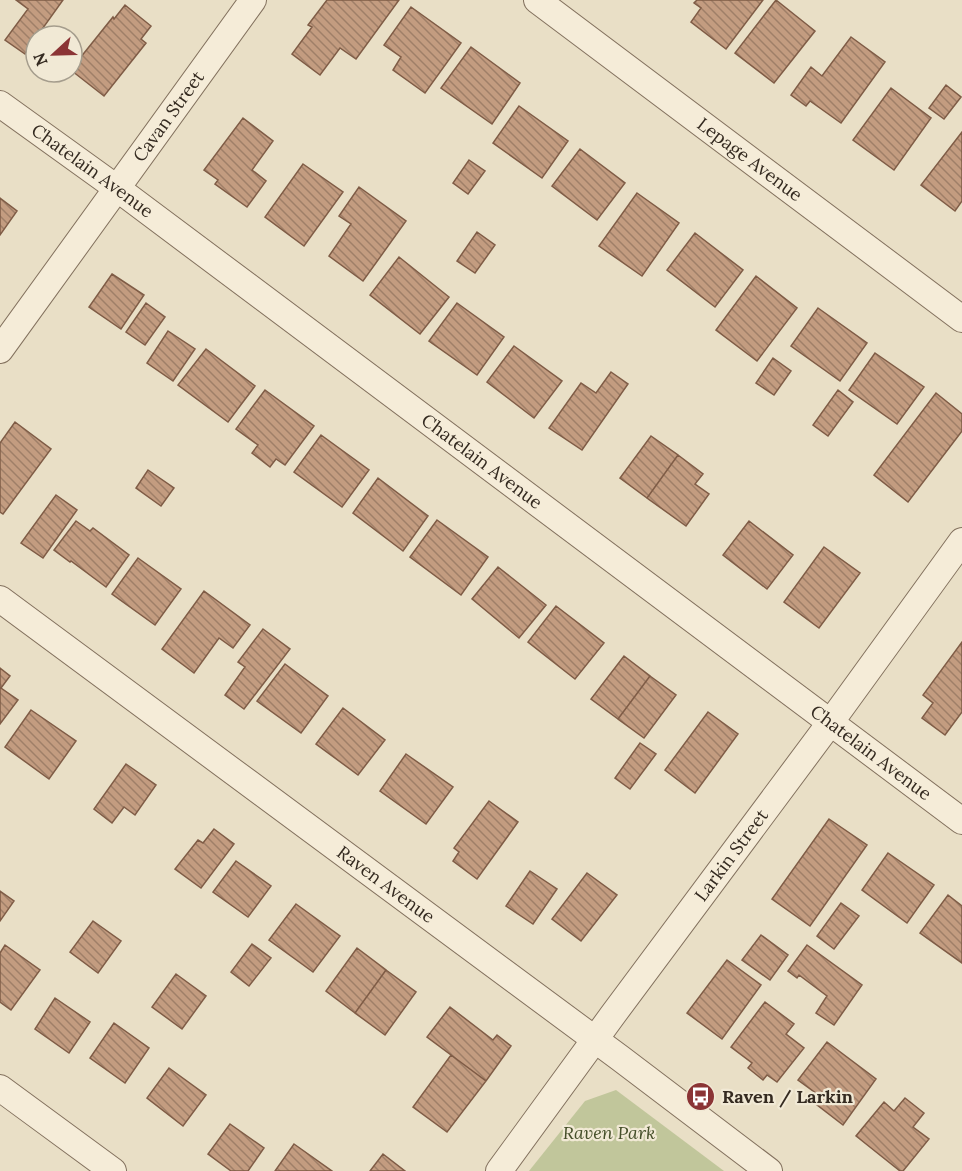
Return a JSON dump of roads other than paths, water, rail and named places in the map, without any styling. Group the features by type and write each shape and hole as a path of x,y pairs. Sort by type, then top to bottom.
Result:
{"street":[{"name":"Cavan Street","path":"0,350 253,0"},
{"name":"Lepage Avenue","path":"537,0 962,319"},
{"name":"Chatelain Avenue","path":"0,104 118,189 962,821"},
{"name":"Larkin Street","path":"500,1171 962,541"},
{"name":"Raven Avenue","path":"0,599 769,1171"},
{"path":"0,1088 113,1171"}],"place":[{"name":"Raven / Larkin","path":"701,1097"}],"park label":[{"name":"Raven Park","path":"609,1133"}]}
